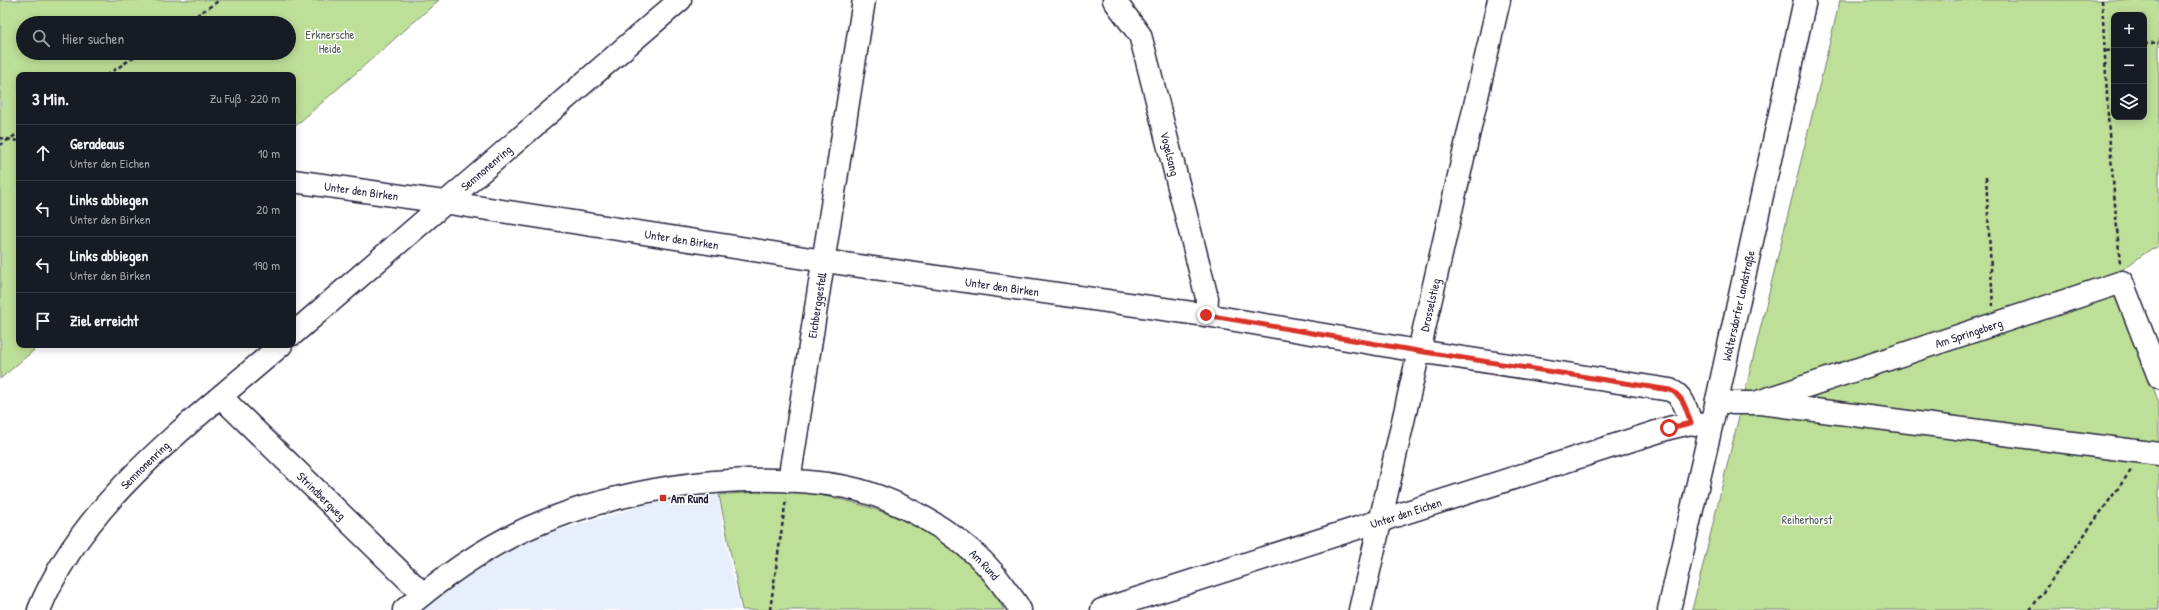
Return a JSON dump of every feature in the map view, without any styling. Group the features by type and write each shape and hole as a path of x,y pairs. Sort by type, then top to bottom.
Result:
{"street":[{"name":"Semnonenring","path":"296,331 444,202 680,0"},
{"name":"Eichberggestell","path":"789,481 864,0"},
{"name":"Vogelsang","path":"1114,0 1140,35 1207,298 1206,315"},
{"name":"Drosselstieg","path":"1360,610 1499,0"},
{"name":"Woltersdorfer Landstraße","path":"1669,610 1701,425 1717,400 1805,0"},
{"name":"Unter den Birken","path":"296,181 444,202 824,261 1206,315 1418,351 1670,390 1677,392 1701,425"},
{"name":"Am Springeberg","path":"1717,400 1733,403 1755,403 2122,282"},
{"path":"2122,282 2159,377"},
{"name":"Semnonenring","path":"39,610 63,562 94,518 130,478 278,348"},
{"name":"Strindbergweg","path":"221,397 423,594"},
{"path":"1755,403 2152,454"},
{"name":"Unter den Eichen","path":"1102,610 1669,428 1701,425"},
{"name":"Am Rund","path":"404,610 423,594 466,563 498,544 544,521 585,508 662,489 715,482 789,481 846,487 886,500 925,518 961,541 990,567 1020,610"}],"path":[{"path":"196,16 220,0"},
{"path":"2102,0 2106,51 2109,133 2122,282"},
{"path":"2147,44 2159,42"},
{"path":"2106,51 2111,50"},
{"path":"111,72 129,60"},
{"path":"0,146 16,135"},
{"path":"0,138 16,141"},
{"path":"1986,177 1993,325"},
{"path":"2030,610 2152,454"},
{"path":"770,610 789,481"}],"shaded area":[{"path":"718,495 723,528 740,610 417,610 478,565 546,534 646,505 687,498"}],"green space":[{"name":"Erknersche Heide","path":"0,0 439,0 296,125 296,72 16,72 16,348 36,348 0,379"},
{"name":"Reiherhorst","path":"1840,0 2159,0 2159,247 2151,249 2112,277 2159,403 2159,610 1692,610"},
{"path":"779,490 844,500 877,510 908,523 937,539 964,558 986,582 1004,610 742,610 719,495"}],"place":[{"name":"Am Rund","path":"663,498"}],"route":[{"path":"1206,315 1418,351 1670,390 1677,392 1682,400 1691,423 1669,428"}]}
